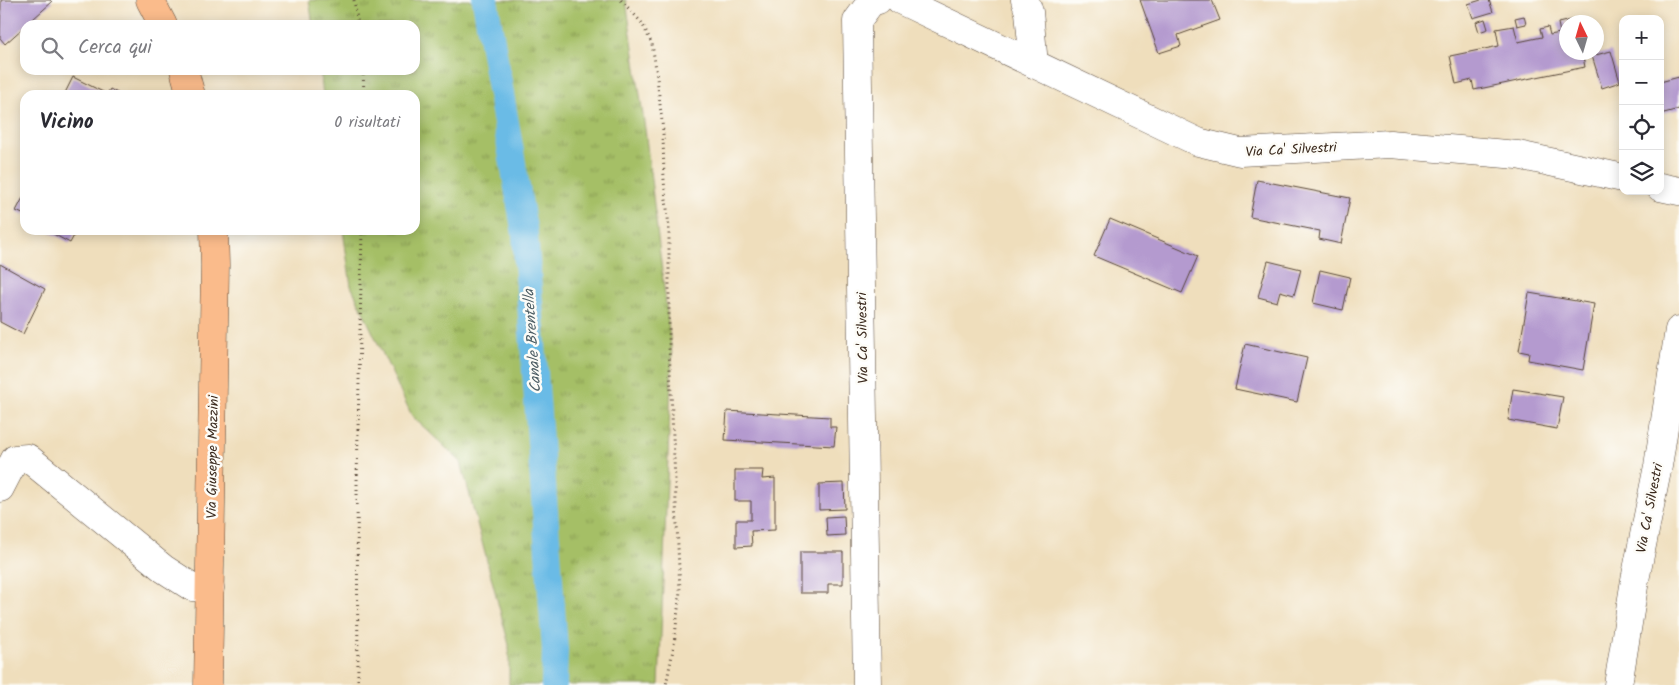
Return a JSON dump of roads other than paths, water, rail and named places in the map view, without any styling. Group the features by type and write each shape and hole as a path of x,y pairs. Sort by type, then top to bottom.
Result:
{"main road":[{"path":"150,0 160,20"},
{"path":"185,75 190,90"},
{"name":"Via Giuseppe Mazzini","path":"208,685 214,235"}],"street":[{"name":"Via Ca' Silvestri","path":"867,685 857,21 871,2 878,0"},
{"path":"1025,0 1029,12 1034,64"},
{"name":"Via Ca' Silvestri","path":"905,1 1198,142 1240,152 1390,144 1518,154 1619,177"},
{"path":"1664,188 1679,191"},
{"name":"Via Ca' Silvestri","path":"1618,685 1635,580 1658,466 1679,330"},
{"path":"0,488 15,459 28,458 164,569 192,587 210,588"}],"waterway":[{"name":"Canale Brentella","path":"485,0 525,234 555,649 554,685"}]}
